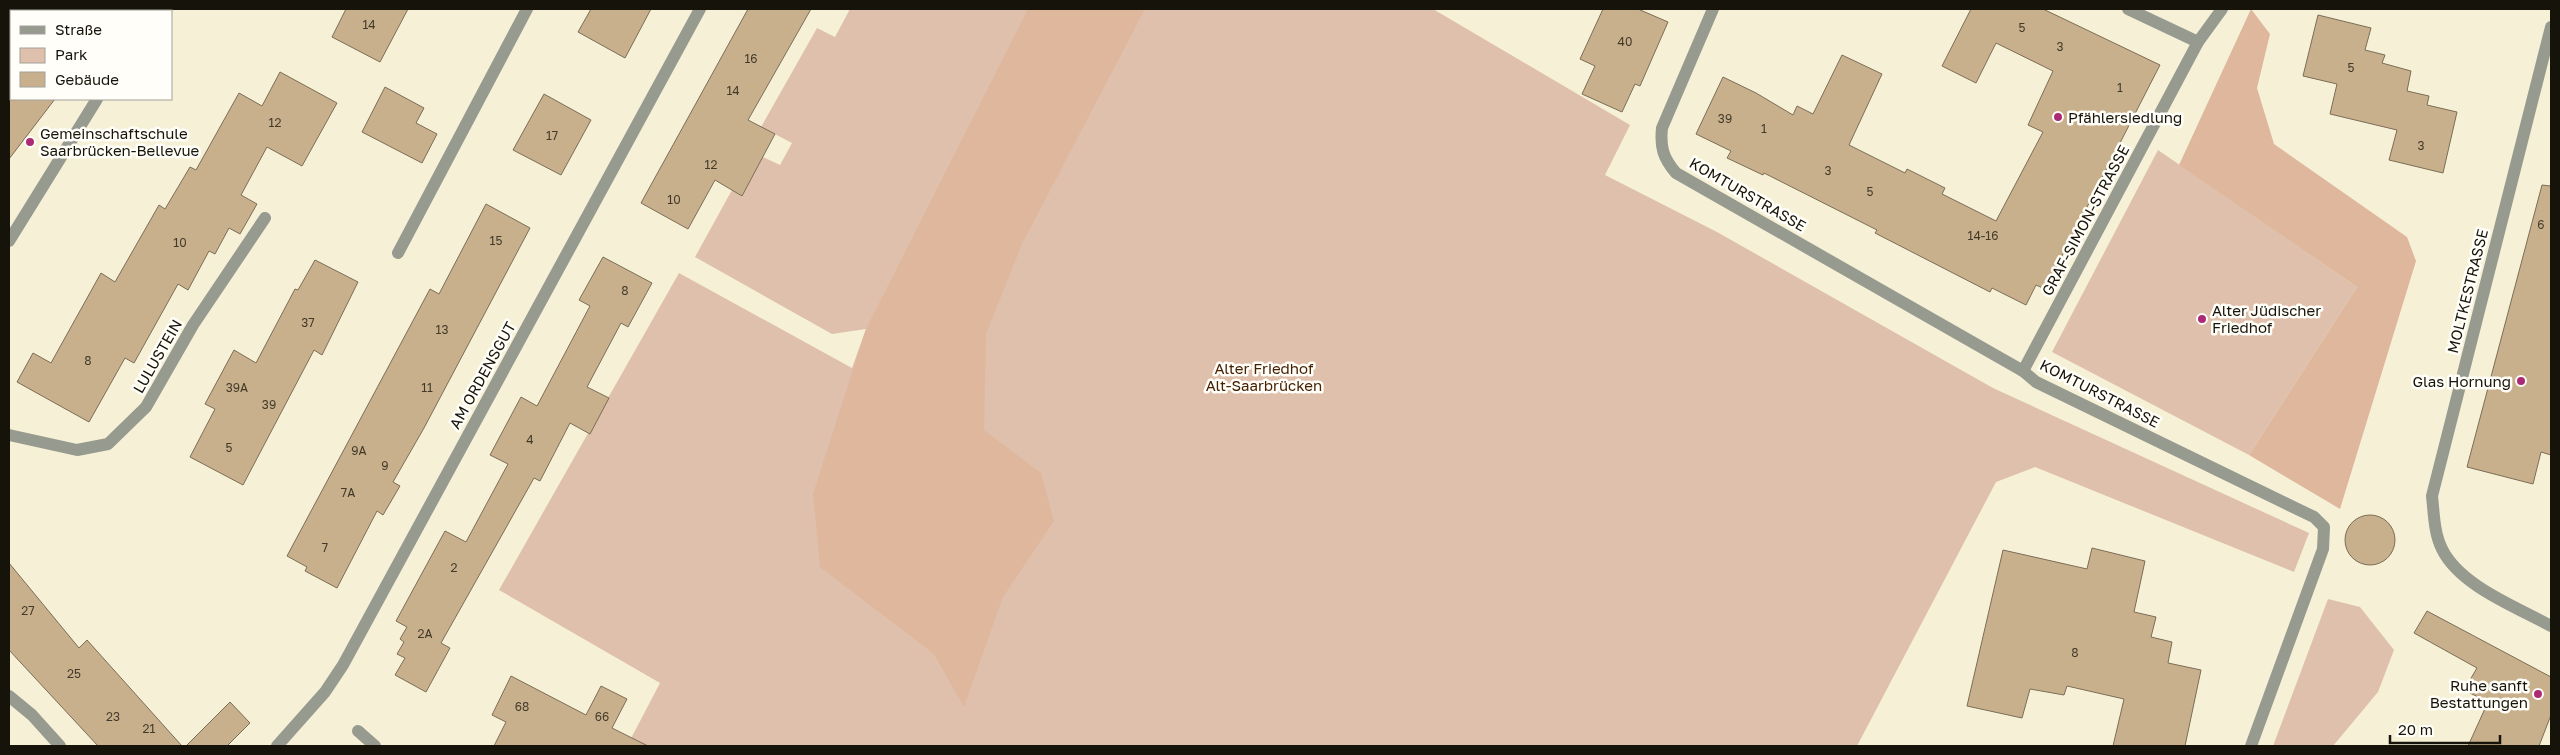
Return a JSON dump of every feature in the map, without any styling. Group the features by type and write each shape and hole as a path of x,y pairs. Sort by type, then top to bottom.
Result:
{"street":[{"path":"398,253 527,9"},
{"name":"AM ORDENSGUT","path":"277,746 325,692 347,656 700,9"},
{"name":"KOMTURSTRASSE","path":"1713,9 1662,128 1660,146 1666,162 1676,172 2023,371 2036,382 2306,513 2324,527 2323,549 2251,746"},
{"path":"2128,9 2198,42"},
{"name":"GRAF-SIMON-STRASSE","path":"2023,371 2198,42 2222,9"},
{"name":"MOLTKESTRASSE","path":"2551,27 2432,496 2436,529 2443,550 2468,581 2551,626"},
{"path":"9,241 96,100"},
{"name":"LULUSTEIN","path":"9,434 77,450 108,444 146,407 193,325 265,218"},
{"path":"9,696 32,715 60,746"},
{"path":"358,731 375,746"}],"green space":[{"name":"Alter Friedhof Alt-Saarbrücken","path":"850,9 1433,9 1630,125 1605,175 1717,232 1993,388 2309,533 2294,572 2035,467 1996,482 1857,746 627,746 660,683 499,590 679,273 852,368 866,329 832,334 695,257 732,190 742,196 763,157 780,165 792,143 761,127 817,28 835,37"},
{"name":"Alter Jüdischer Friedhof","path":"2158,150 2357,287 2249,455 2052,352"},
{"path":"2328,599 2360,607 2394,650 2378,692 2333,746 2273,746"}],"shaded area":[{"path":"1028,9 1145,9 1022,244 986,334 984,430 1041,473 1054,521 1003,597 964,707 934,654 820,567 813,494 866,329"},
{"path":"2251,9 2270,34 2257,88 2274,144 2407,237 2416,261 2340,509 2249,455 2357,287 2179,165"}],"building":[{"path":"346,9 408,9 380,62 332,37"},
{"path":"591,9 651,9 625,58 578,32"},
{"path":"748,9 811,9 748,120 775,134 742,196 715,180 688,229 641,203"},
{"path":"1603,9 1638,9 1668,22 1640,86 1635,84 1622,112 1582,94 1595,66 1580,59"},
{"path":"1971,9 2043,9 2160,65 2045,289 2036,285 2026,305 1992,288 1990,292 1875,233 1877,230 1764,173 1763,175 1727,158 1731,151 1696,134 1723,77 1756,93 1793,115 1797,106 1813,114 1842,55 1882,74 1849,145 1905,173 1907,169 1945,188 1942,194 1996,221 2043,132 2028,125 2053,71 1996,43 1976,83 1942,66"},
{"path":"2318,15 2371,28 2365,50 2385,55 2382,63 2411,71 2407,91 2429,96 2427,105 2457,112 2443,173 2389,160 2397,130 2330,114 2337,84 2303,76"},
{"path":"280,72 337,103 302,166 267,147 241,195 257,204 240,234 229,228 215,254 209,251 188,290 178,284 134,363 125,358 89,422 17,382 33,353 51,363 101,273 115,282 159,205 165,209 190,167 196,170 239,93 262,106"},
{"path":"385,87 424,108 416,123 437,134 422,163 362,132"},
{"path":"544,94 591,120 561,175 513,150"},
{"path":"9,99 54,100 9,159"},
{"name":"Glas Hornung","path":"2542,185 2551,186 2551,455 2541,452 2533,484 2467,467"},
{"path":"486,204 530,228 424,428 393,482 400,486 383,515 377,511 337,588 305,571 307,567 287,556 430,289 439,294"},
{"path":"603,257 652,283 628,327 621,323 587,387 609,398 590,434 570,423 540,481 534,478 441,643 450,648 426,692 395,675 405,658 397,654 404,642 400,639 407,627 396,621 445,531 466,542 508,464 490,455 521,397 537,406 590,306 579,300"},
{"path":"315,260 358,282 322,355 314,350 243,485 190,457 215,409 205,404 234,350 256,363 295,289 298,290"},
{"path":"2370,515 2380,517 2388,522 2393,530 2395,540 2393,550 2388,558 2380,563 2370,565 2360,563 2352,558 2347,550 2345,540 2347,530 2352,522 2360,517"},
{"path":"2092,548 2145,561 2134,612 2156,617 2151,637 2172,642 2168,663 2201,670 2185,746 2113,746 2124,699 2067,686 2064,695 2030,689 2022,718 1967,706 2003,550 2087,569"},
{"path":"9,563 79,648 87,640 182,746 98,746 9,650"},
{"path":"2427,611 2551,677 2551,715 2539,746 2468,746 2488,702 2464,690 2477,668 2414,633"},
{"path":"511,676 586,715 601,686 627,699 612,728 648,746 494,746 506,722 492,715"},
{"path":"230,702 250,723 227,746 186,746"}],"place":[{"name":"Pfählersiedlung","path":"2058,117"},
{"name":"Gemeinschaftschule Saarbrücken-Bellevue","path":"30,142"},
{"name":"Alter Jüdischer Friedhof","path":"2202,319"},
{"name":"Glas Hornung","path":"2521,381"},
{"name":"Ruhe sanft Bestattungen","path":"2538,694"}]}
